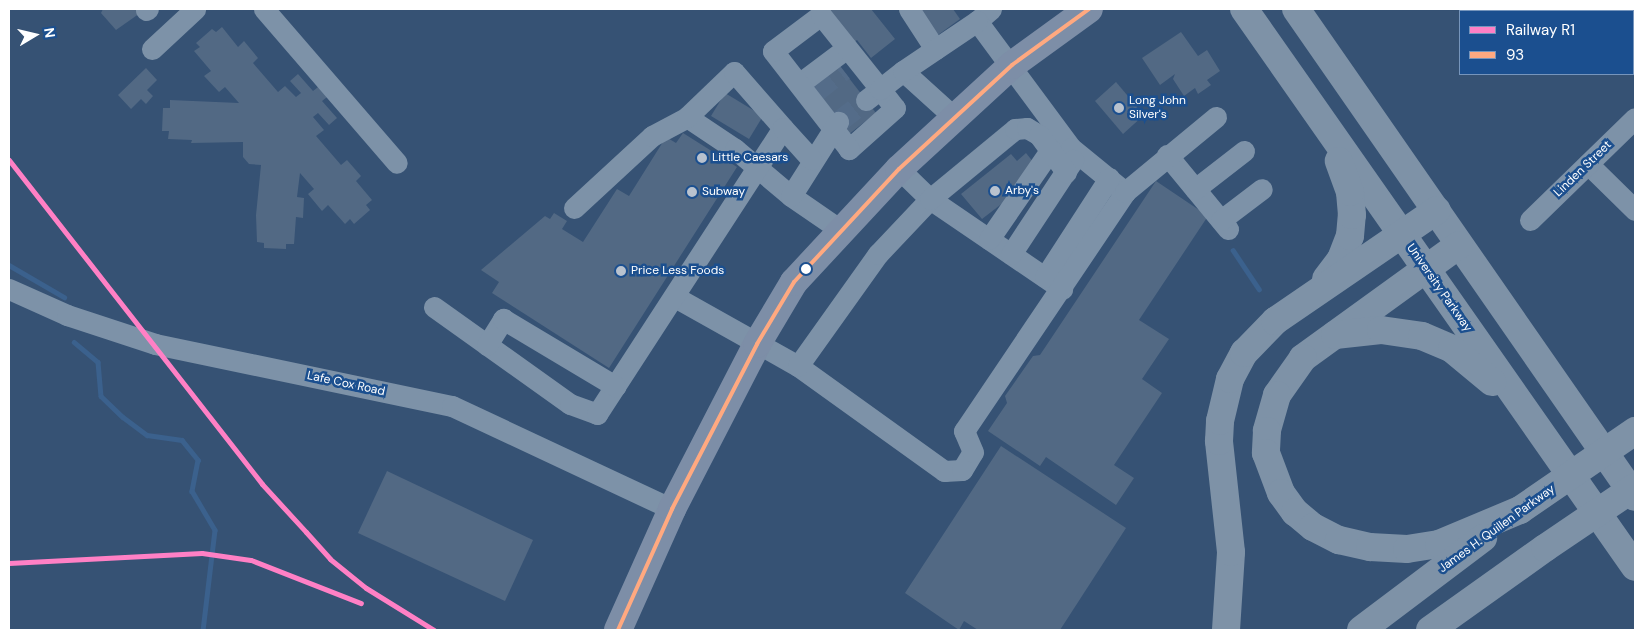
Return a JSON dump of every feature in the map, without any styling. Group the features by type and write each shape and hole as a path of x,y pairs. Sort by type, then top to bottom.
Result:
{"highway":[{"path":"1224,9 1262,36"},
{"name":"University Parkway","path":"1244,9 1525,414 1635,567"},
{"path":"1296,9 1635,498"},
{"path":"1318,291 1341,259 1350,236 1352,215 1350,192 1327,129"},
{"path":"1226,630 1231,571 1220,441 1224,399 1230,379 1244,353 1260,334 1318,291 1437,210"},
{"path":"1459,245 1330,336 1303,358 1290,374 1270,413 1266,454 1281,493 1295,512 1313,527 1339,540 1370,547 1407,549 1450,542 1520,510"},
{"path":"1330,336 1395,331 1439,342 1472,364 1525,414"},
{"name":"James H. Quillen Parkway","path":"1361,630 1520,510 1635,431"},
{"path":"1430,630 1635,487"}],"main road":[{"path":"618,630 672,509 757,344 794,282 839,230 899,169 1012,65 1089,9"}],"street":[{"path":"152,49 195,9"},
{"path":"264,9 397,163"},
{"path":"898,9 913,32 930,43"},
{"path":"909,9 930,43"},
{"path":"822,15 849,59 873,95 895,108 848,149 835,126 773,51 822,15"},
{"path":"873,95 903,71 930,43 984,15 1012,65 1077,153 1125,192"},
{"path":"807,91 849,59"},
{"path":"903,71 955,118"},
{"path":"574,208 652,136 687,117 734,72 812,160"},
{"path":"687,117 735,148 791,196 839,230"},
{"path":"1053,283 1125,192 1167,155 1216,118"},
{"name":"Linden Street","path":"1530,220 1634,123"},
{"path":"791,196 835,126"},
{"path":"434,307 570,404 597,414 675,297 783,128"},
{"path":"798,366 878,254 930,199 1015,129 1027,128 1038,135 1051,149 1066,172"},
{"path":"989,239 1051,149"},
{"path":"1195,189 1244,151"},
{"path":"1011,254 1077,153"},
{"path":"1167,155 1225,224 1262,189"},
{"path":"1588,164 1635,209"},
{"path":"899,169 930,199 1053,283"},
{"path":"675,297 798,366 944,471 962,470 973,452 964,431 1053,283 1109,178"},
{"name":"Lafe Cox Road","path":"9,290 67,315 155,344 452,406 672,509"},
{"path":"487,345 503,319 614,386"}],"building":[{"path":"103,9 141,9 143,11 116,30 101,13"},
{"path":"827,9 871,9 895,39 871,58 857,40 853,43"},
{"path":"915,9 953,9 960,19 938,35"},
{"path":"222,27 238,47 244,41 258,58 253,63 278,92 285,86 296,97 301,93 290,81 298,74 313,91 322,84 331,94 322,101 337,118 329,125 318,113 313,117 324,130 316,136 341,165 347,160 361,176 356,181 372,200 366,205 370,210 354,224 350,219 345,224 328,205 322,211 308,194 314,189 300,173 297,197 304,198 303,218 296,217 294,244 286,244 286,249 264,248 264,243 257,242 256,215 261,165 249,164 243,157 243,142 191,143 192,140 168,139 169,131 162,131 163,108 170,108 170,100 239,103 225,87 219,92 204,76 211,71 194,51 200,47 196,43 212,29 216,32"},
{"path":"1181,32 1198,56 1207,50 1220,71 1207,80 1211,85 1198,94 1195,88 1184,96 1173,79 1175,74 1160,85 1142,58"},
{"path":"835,60 876,113 848,135 807,81"},
{"path":"146,68 157,80 147,90 153,96 146,104 141,99 131,109 118,95"},
{"path":"1116,82 1144,115 1123,134 1095,101"},
{"path":"725,93 763,116 749,139 711,116"},
{"path":"683,133 737,167 609,368 492,293 499,282 481,270 545,216 550,219 554,213 567,221 562,229 583,242 617,189 629,196 666,137 676,143"},
{"path":"1026,153 1034,163 1028,174 1005,195 1008,199 982,219 961,194 1011,154 1017,161"},
{"path":"1156,181 1208,216 1139,320 1169,339 1142,379 1162,393 1114,465 1134,478 1116,505 1046,457 1040,466 988,431 1007,403 1005,396 1033,356 1040,355"},
{"path":"1001,446 1126,528 1060,630 978,630 964,621 959,630 905,593"},
{"path":"387,471 533,540 505,601 358,533"}],"waterway":[{"path":"1233,250 1259,289"},
{"path":"9,265 64,297"},
{"path":"74,342 98,362 101,396 123,417 147,435 182,440 198,460 192,491 215,530 203,630"}],"tunnel":[{"path":"815,92 843,70"},
{"path":"838,122 866,100"}],"rail line":[{"name":"R1","path":"9,160 262,484 330,559 366,588 434,630"},
{"name":"R1","path":"9,563 202,553 251,560 361,603"}],"transit line":[{"name":"93","path":"618,630 672,509 757,344 794,282 899,169 1012,65 1089,9"}],"place":[{"name":"Long John Silver's","path":"1119,108"},
{"name":"Little Caesars","path":"702,158"},
{"name":"Arby's","path":"995,191"},
{"name":"Subway","path":"692,192"},
{"name":"Price Less Foods","path":"621,271"}]}
